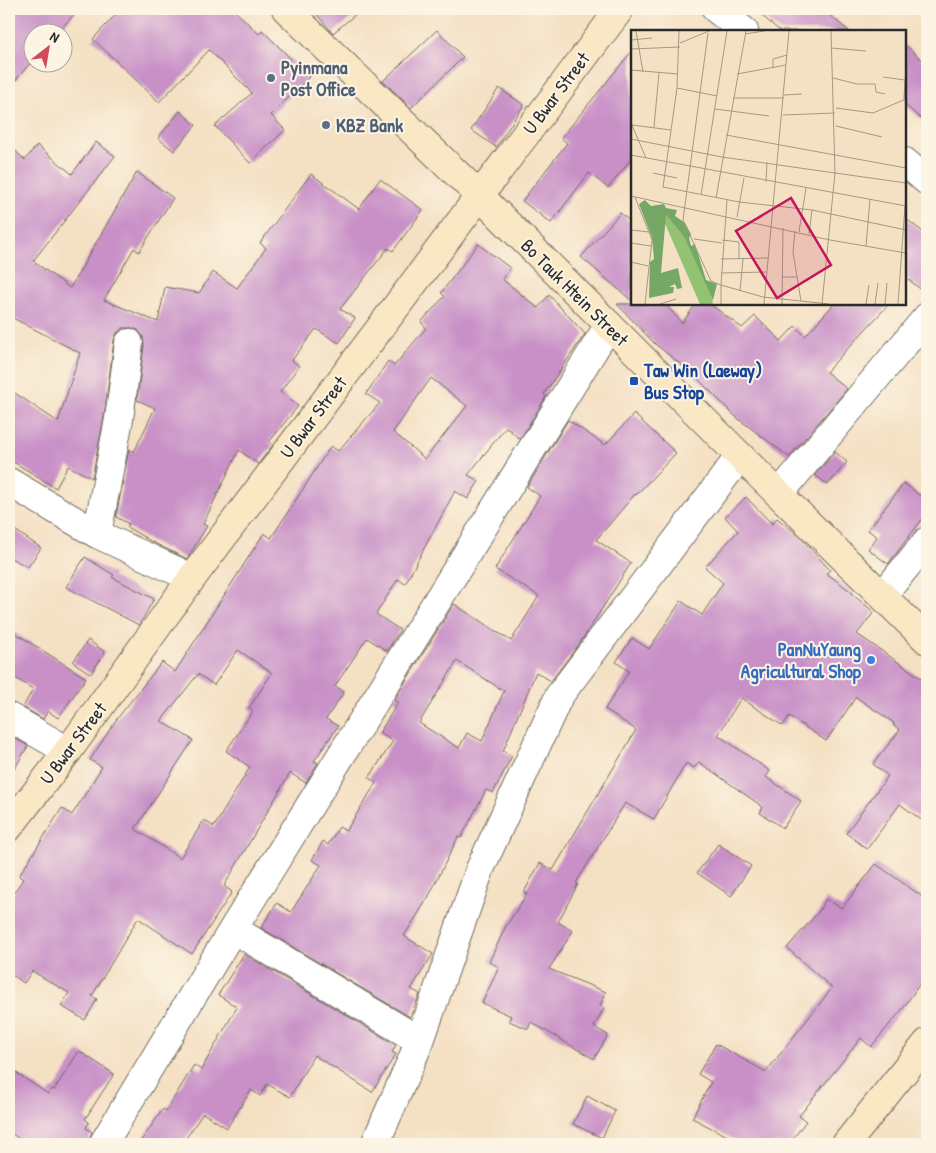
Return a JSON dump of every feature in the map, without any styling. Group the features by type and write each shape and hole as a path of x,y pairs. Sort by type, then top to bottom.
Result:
{"street":[{"name":"Bo Tauk Htein Street","path":"286,9 479,195 927,640"},
{"name":"U Bwar Street","path":"9,828 68,752 192,578 620,9"},
{"path":"716,9 743,30"},
{"path":"906,163 927,181"},
{"path":"779,494 927,317"},
{"path":"103,1144 233,929 609,325"},
{"path":"97,534 119,419 129,343"},
{"path":"375,1144 420,1041 480,869 559,696 740,456"},
{"path":"9,482 97,534 192,578"},
{"path":"883,595 927,541"},
{"path":"9,716 68,752"},
{"path":"233,929 420,1041"},
{"path":"846,1144 927,1044"}],"building":[{"path":"9,9 79,9 67,22 22,22 23,72 9,88"},
{"path":"121,9 233,9 259,34 262,30 309,77 271,115 285,130 250,163 215,126 252,93 209,50 159,102 93,39"},
{"path":"312,9 362,9 333,33"},
{"path":"754,9 822,9 848,30 779,30"},
{"path":"437,30 463,57 411,108 383,81"},
{"path":"906,46 927,64 927,124 906,106"},
{"path":"631,52 631,159 608,188 589,173 551,223 522,201 567,143 561,138"},
{"path":"499,88 524,105 496,147 471,130"},
{"path":"180,111 196,125 174,151 158,138"},
{"path":"96,142 115,156 33,261 70,288 137,172 173,198 139,252 134,248 104,300 158,322 165,287 199,293 213,272 237,288 266,248 260,243 311,174 359,209 380,179 423,210 393,251 388,248 340,309 355,318 339,343 316,329 292,360 299,366 280,392 298,406 269,442 273,445 258,464 239,450 203,524 207,526 187,559 152,542 127,527 129,524 116,517 129,449 134,452 155,408 137,400 144,345 143,337 138,330 123,328 117,333 114,340 104,417 92,478 68,466 56,488 9,459 9,389 58,422 80,353 9,316 9,145 25,160 37,145 72,174"},
{"path":"620,213 631,222 631,300 581,257"},
{"path":"906,219 927,235 927,294 906,278"},
{"path":"478,244 510,268 502,279 538,308 549,295 585,334 544,394 546,397 520,439 506,427 468,475 479,481 468,499 455,491 405,584 398,579 376,614 400,630 387,651 367,638 335,686 344,692 326,719 338,726 314,761 318,763 306,783 290,773 224,886 232,892 192,954 138,918 92,996 97,999 85,1020 61,1006 69,993 32,971 24,983 9,973 9,900 23,879 19,876 62,808 72,815 102,767 90,760 116,720 162,662 175,672 264,533 271,538 331,446 338,451 380,403 366,394 388,361 394,366 426,328 421,322 445,296 441,293","holes":["431,378 467,406 425,459 393,432","238,650 272,673 249,708 253,711 226,751 250,767 214,827 204,820 180,858 135,829 193,740 161,721 198,674 214,685"]},
{"path":"617,304 666,305 682,323 695,305 711,305 742,328 755,316 781,341 795,326 805,336 833,305 888,305 826,372 847,389 789,457 736,417 692,373 655,344"},
{"path":"634,414 676,453 635,494 596,540 631,563 582,640 551,681 536,672 503,751 512,756 493,793 486,790 461,838 458,837 428,898 404,936 433,954 411,989 420,994 410,1017 261,928 277,903 291,912 321,865 312,860 323,841 328,845 339,827 346,831 376,783 369,778 393,741 379,733 398,703 394,700 454,604 511,641 539,596 495,569 540,496 527,487 568,420 605,445","holes":["457,661 504,691 482,741 467,733 459,748 419,723"]},
{"path":"835,452 847,462 828,485 815,475"},
{"path":"904,483 927,501 927,513 888,564 868,549 877,537 868,530"},
{"path":"746,497 772,524 777,518 798,535 830,570 826,573 853,593 874,612 857,634 927,682 927,824 900,804 867,849 846,833 888,776 873,764 900,730 893,725 894,723 856,697 826,741 789,716 783,726 741,698 718,735 770,771 766,777 801,801 783,828 760,813 763,807 699,762 694,768 686,763 654,819 625,803 576,883 578,884 558,922 573,931 549,969 606,992 600,1006 604,1008 594,1027 608,1035 594,1059 531,1022 528,1029 509,1021 511,1016 482,1003 499,967 489,962 506,926 527,894 524,892 540,863 553,870 636,730 605,709 629,671 616,662 632,638 649,649 681,601 702,615 723,583 705,567 738,531 725,517"},
{"path":"9,526 41,548 28,567 9,557"},
{"path":"85,557 114,575 112,577 154,599 139,625 66,587"},
{"path":"9,629 86,678 58,718 48,711 43,719 23,707 33,689 9,674"},
{"path":"88,640 105,652 91,674 73,662"},
{"path":"9,735 28,746 9,778"},
{"path":"718,844 751,866 731,896 697,873"},
{"path":"876,864 927,900 927,973 904,1007 871,1047 861,1038 799,1116 806,1121 789,1144 743,1144 692,1118 711,1082 698,1074 716,1044 766,1072 832,988 787,948 819,911 826,899 842,908"},
{"path":"244,954 396,1045 392,1052 396,1054 372,1092 314,1055 290,1097 267,1084 260,1096 251,1090 227,1128 203,1113 182,1144 139,1144 163,1109 166,1111 194,1065 201,1070 237,1007 218,995"},
{"path":"79,1051 114,1074 85,1119 89,1122 86,1128 92,1132 87,1144 27,1144 9,1132 9,1068 48,1094 52,1089 54,1090"},
{"path":"587,1096 615,1111 602,1138 573,1124"}],"place":[{"name":"Pyinmana Post Office","path":"271,78"},
{"name":"KBZ Bank","path":"326,125"},
{"name":"Taw Win (Laeway) Bus Stop","path":"634,381"},
{"name":"PanNuYaung Agricultural Shop","path":"871,660"}]}
